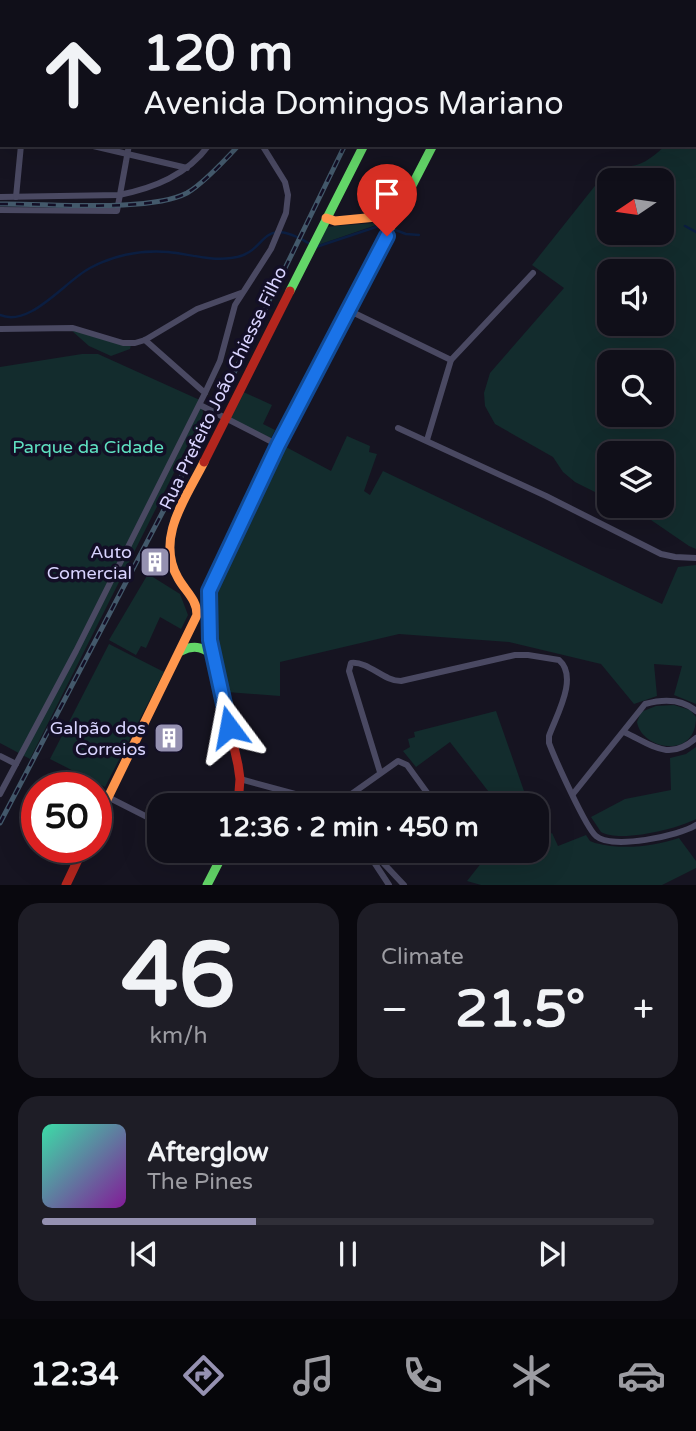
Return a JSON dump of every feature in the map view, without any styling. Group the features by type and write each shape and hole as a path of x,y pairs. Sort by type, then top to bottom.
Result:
{"main road":[{"name":"Rua Prefeito João Chiesse Filho","path":"193,596 181,584 173,568 169,551 171,527 362,147"},
{"path":"193,596 201,598 209,591 278,445 432,147"},
{"path":"326,218 345,221 395,218"},
{"path":"209,591 209,630 240,779 239,793"},
{"path":"112,789 197,615 193,596"},
{"path":"180,651 202,648 209,651 214,660"},
{"path":"66,885 76,863"},
{"path":"207,885 219,863"}],"street":[{"path":"16,197 21,147"},
{"path":"97,147 187,168"},
{"path":"0,210 117,211 129,147"},
{"path":"0,197 119,195 157,185 187,168 207,147"},
{"path":"0,794 76,651 200,405 220,360 241,293 271,248 286,213 288,195 285,182 263,147"},
{"path":"427,440 451,360 533,273"},
{"path":"0,329 73,328 122,343 135,343 145,340 197,309 241,293"},
{"path":"348,310 451,360"},
{"path":"145,340 205,393"},
{"path":"200,405 278,445"},
{"path":"398,428 546,496 662,554 696,558"},
{"path":"380,772 349,671 351,663 359,663 390,680 401,681 515,655 559,660 568,673 568,682 549,739 592,831 602,840 665,838 680,834 696,825"},
{"path":"573,794 624,732 638,710 649,703 676,701 696,710"},
{"path":"624,732 669,751 683,747 696,738"},
{"path":"0,757 16,764"},
{"path":"352,793 396,761 404,762 427,793"},
{"path":"240,779 292,793"},
{"path":"112,799 147,817"},
{"path":"376,863 389,885"},
{"path":"381,863 404,885"}],"green space":[{"path":"664,147 696,147 696,549 647,518 674,518 674,441 597,441 597,493 575,482 563,472 553,457 495,424 485,406 484,393 490,373 564,288 532,265 597,183 597,245 674,245 674,168 609,168 641,164"},
{"path":"385,222 318,245 325,227"},
{"path":"71,330 131,345 130,349 111,356 89,346"},
{"name":"Parque da Cidade","path":"82,354 98,354 202,401 203,415 30,759 0,743 0,367"},
{"path":"239,390 272,405 263,424 275,430 271,438 227,417"},
{"path":"347,436 370,446 369,452 377,454 364,491 370,495 383,471 662,604 678,567 696,565 696,704 674,695 682,666 654,664 657,696 634,704 601,664 509,642 399,634 280,662 280,696 227,692 216,630 216,589 286,447 331,471"},
{"path":"148,574 180,594 188,615 181,629 160,617 146,648 141,646 136,655 109,640"},
{"path":"109,644 164,672 112,773 76,772 50,759"},
{"path":"674,705 690,710 696,717 694,731 687,740 678,745 657,744 648,739 637,722 641,712 656,706"},
{"path":"496,711 524,791 490,793 450,742 416,767 403,751 410,747 408,739 415,737 414,732"},
{"path":"696,747 696,819 676,827 634,835 610,835 601,832 591,817 625,799 671,790 670,758 686,754"},
{"path":"552,833 558,846 586,835 595,843 626,847 658,844 679,838 696,861 696,868 662,885 481,885 467,881 481,863 549,863 549,834"}],"waterway":[{"path":"316,247 382,225 406,234 419,235"},
{"path":"685,226 696,232"},
{"path":"0,315 23,315 47,301 90,268 128,254 158,252 231,258 244,255 272,233 280,232 310,244"}],"railway":[{"path":"0,204 96,206 170,199 187,193 200,184 237,147"},
{"path":"0,823 215,412 344,147"}],"traffic: fast":[{"path":"290,291 363,147"},
{"path":"209,615 209,591 278,445 432,147"},
{"path":"181,651 197,647 212,655"},
{"path":"207,885 218,863"}],"traffic: slow":[{"path":"326,218 335,221 397,215"},
{"path":"112,789 197,615 193,600 178,578 170,548 176,518 204,462"}],"traffic: jam":[{"path":"204,462 290,291"},
{"path":"209,615 210,640 238,765 239,793"},
{"path":"66,885 76,863"}],"place":[{"name":"Auto Comercial","path":"155,562"},
{"name":"Galpão dos Correios","path":"169,738"}],"route":[{"path":"229,727 211,651 209,591 278,445 387,236"}]}
